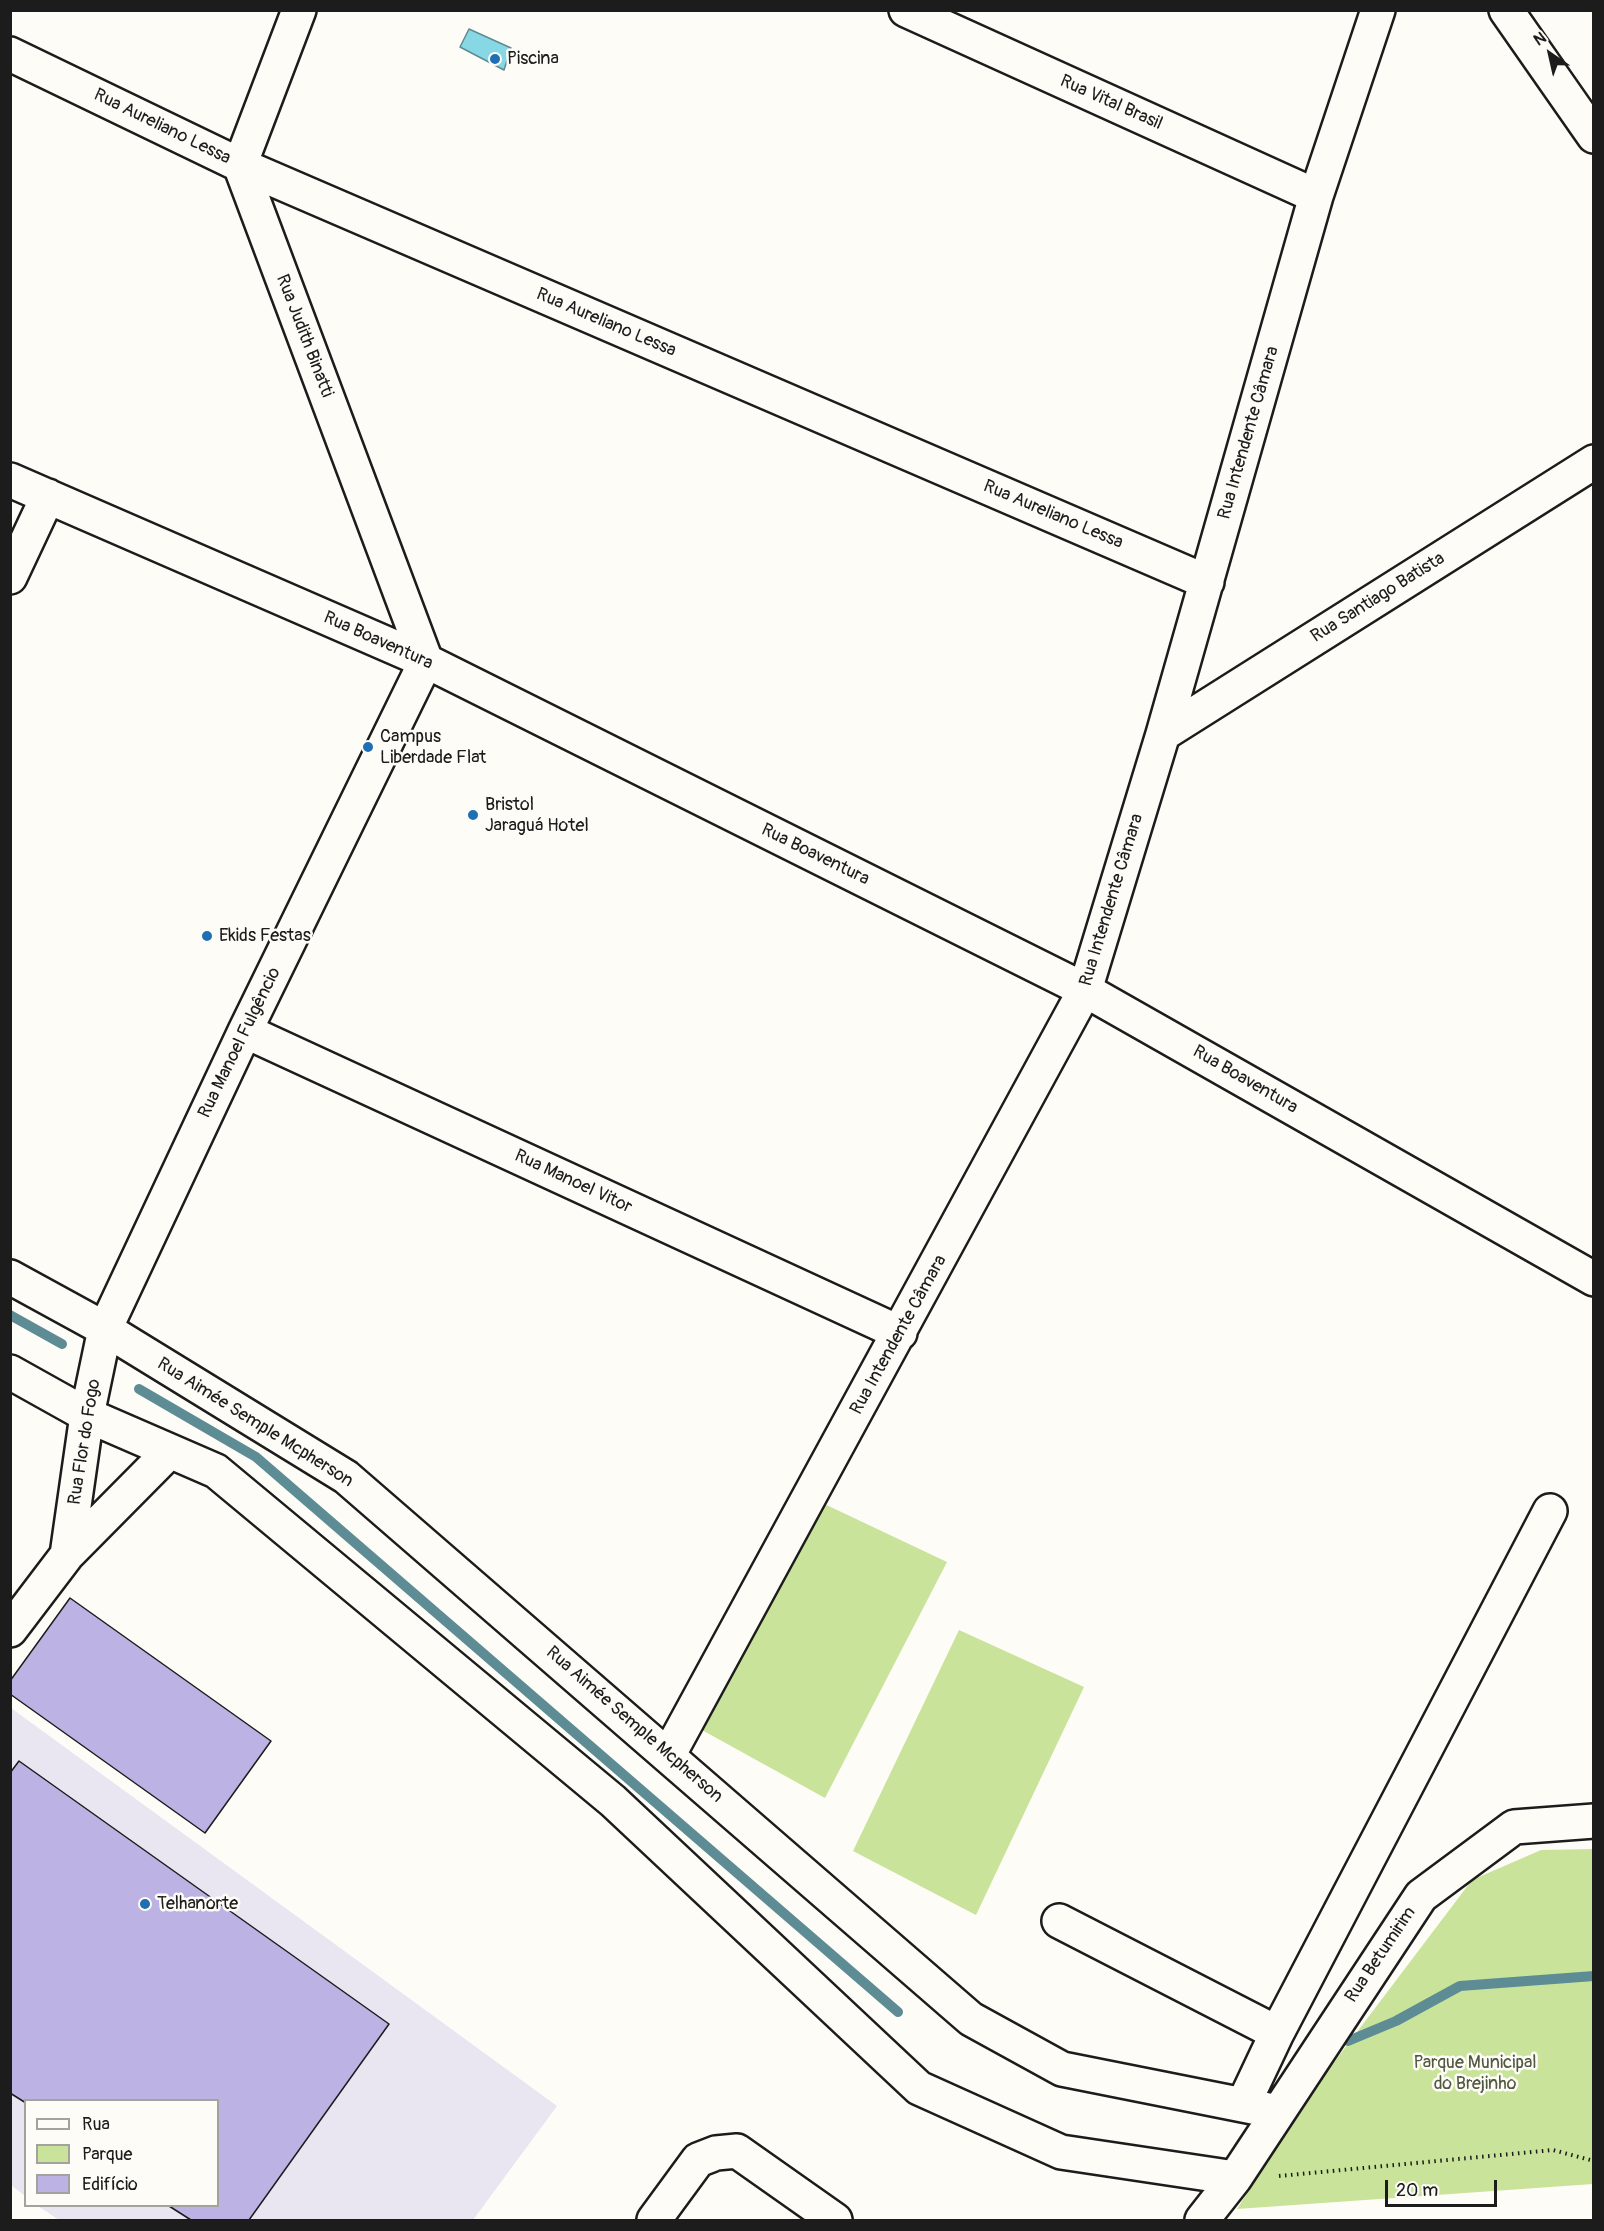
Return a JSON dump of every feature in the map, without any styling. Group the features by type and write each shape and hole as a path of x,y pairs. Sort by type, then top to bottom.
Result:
{"street":[{"path":"240,165 298,10"},
{"name":"Rua Vital Brasil","path":"906,10 1316,196"},
{"name":"Rua Intendente Câmara","path":"669,1754 1086,990 1163,734 1316,196 1378,10"},
{"path":"1506,10 1593,136"},
{"name":"Rua Aureliano Lessa","path":"10,54 240,165 1207,582"},
{"name":"Rua Judith Binatti","path":"240,165 426,661"},
{"name":"Rua Santiago Batista","path":"1163,734 1593,462"},
{"name":"Rua Boaventura","path":"10,480 426,661 1086,990 1593,1279"},
{"path":"10,577 48,496"},
{"name":"Rua Manoel Fulgêncio","path":"105,1329 245,1031 426,661"},
{"name":"Rua Manoel Vitor","path":"245,1031 900,1333"},
{"name":"Rua Aimée Semple Mcpherson","path":"10,1277 105,1329 346,1477 669,1754 971,2019 1062,2069 1250,2091 1278,2112"},
{"name":"Rua Flor do Fogo","path":"67,1555 82,1464 87,1415 105,1329"},
{"path":"10,1372 87,1415 216,1471 613,1801 919,2088 1060,2152 1235,2178"},
{"name":"Rua Flor do Fogo","path":"10,1630 67,1555 170,1451"},
{"path":"1250,2091 1277,2033 1550,1511"},
{"name":"Rua Betumirim","path":"1202,2220 1235,2178 1421,1896 1514,1827 1593,1821"},
{"path":"1059,1921 1277,2033"},
{"path":"654,2220 698,2160 716,2153 737,2151 835,2220"}],"path":[{"path":"1235,2178 1257,2178 1553,2150 1593,2161"}],"shaded area":[{"name":"Telhanorte","path":"11,1708 557,2106 473,2220 59,2220 40,2207 219,2207 219,2099 24,2099 24,2195 11,2185"}],"green space":[{"path":"818,1501 947,1562 825,1798 702,1730"},
{"path":"959,1630 1084,1687 976,1915 853,1851"},
{"name":"Parque Municipal do Brejinho","path":"1593,1849 1593,2184 1237,2209 1307,2098 1472,1880 1541,1850"}],"water":[{"name":"Piscina","path":"469,29 511,48 504,70 460,47"}],"building":[{"path":"70,1598 271,1741 205,1833 10,1694 10,1681"},
{"path":"19,1761 389,2024 249,2220 191,2220 171,2207 219,2207 219,2099 24,2099 24,2102 10,2093 10,1773"}],"waterway":[{"path":"10,1315 62,1344"},
{"path":"139,1389 256,1457 898,2012"},
{"path":"1348,2041 1396,2021 1460,1986 1594,1976"}],"place":[{"name":"Piscina","path":"495,59"},
{"name":"Campus Liberdade Flat","path":"368,747"},
{"name":"Bristol Jaraguá Hotel","path":"473,815"},
{"name":"Ekids Festas","path":"207,936"},
{"name":"Telhanorte","path":"145,1904"}]}
